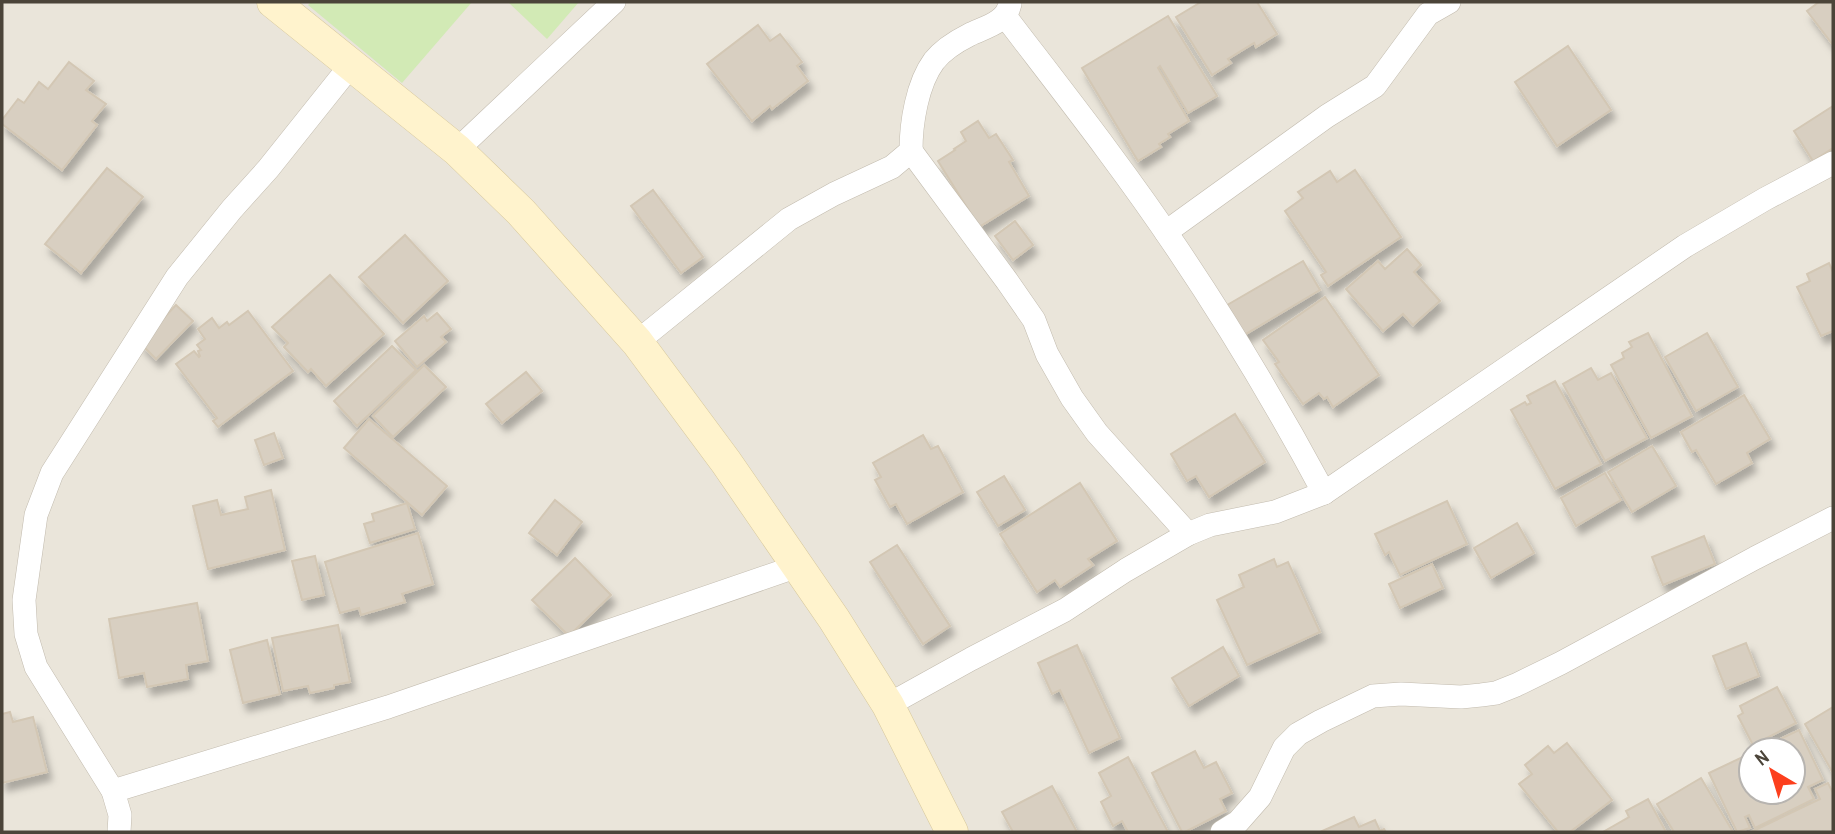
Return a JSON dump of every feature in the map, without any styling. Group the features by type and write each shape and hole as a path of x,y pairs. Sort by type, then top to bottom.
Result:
{"street":[{"path":"273,2 457,150 520,212 637,342 726,461 834,619 888,705 952,832"},
{"path":"457,150 614,2"},
{"path":"1166,232 1327,116 1375,86 1428,14 1449,2"},
{"path":"1188,534 1097,433 1072,398 1047,354 1034,320 911,151 911,131 917,102 934,61 967,35 994,24 1008,9 1166,232 1275,402 1324,493"},
{"path":"119,832 120,815 113,791 36,667 26,634 24,600 36,515 52,473 177,277 351,65"},
{"path":"637,342 789,219 892,167 911,151"},
{"path":"888,705 1065,610 1126,569 1188,534 1210,525 1275,512 1324,493 1685,246 1833,163"},
{"path":"1222,832 1238,822 1260,797 1284,748 1298,734 1321,721 1373,696 1401,694 1461,697 1506,689 1561,663 1833,518"},
{"path":"113,791 388,707 797,566"}],"shaded area":[{"path":"2,2 1833,2 1833,832 2,832"}],"green space":[{"path":"311,2 472,2 402,83 308,5"},
{"path":"508,2 579,2 547,39"}],"building":[{"path":"1201,2 1257,2 1277,34 1256,47 1254,43 1228,59 1231,63 1212,75 1176,17"},
{"path":"1819,2 1833,2 1833,45 1807,11"},
{"path":"1168,16 1217,96 1188,113 1160,66 1158,68 1189,121 1168,134 1170,137 1159,144 1161,147 1138,161 1082,68"},
{"path":"758,25 770,41 780,34 802,62 797,66 808,81 752,121 707,64"},
{"path":"1568,46 1611,110 1557,146 1515,82"},
{"path":"69,62 94,81 86,90 106,104 92,121 97,125 62,170 2,124 2,120 18,99 24,103 39,82 48,89"},
{"path":"1833,106 1833,148 1813,161 1794,131"},
{"path":"978,121 989,138 996,134 1013,160 1009,162 1029,196 979,227 938,161 966,141 961,132"},
{"path":"107,168 143,197 81,273 45,244"},
{"path":"1355,170 1401,237 1328,286 1321,275 1326,272 1285,211 1303,198 1298,192 1330,171 1337,182"},
{"path":"653,190 703,257 681,273 631,206"},
{"path":"1015,221 1033,245 1013,260 995,236"},
{"path":"405,235 448,281 403,323 359,277"},
{"path":"1407,249 1421,265 1414,272 1440,301 1413,325 1403,314 1383,331 1346,289 1378,261 1385,269"},
{"path":"1303,261 1320,290 1239,338 1222,308"},
{"path":"1829,263 1833,272 1833,331 1821,336 1797,287 1810,281 1807,274"},
{"path":"330,275 384,334 326,386 311,369 308,372 284,347 288,343 272,327"},
{"path":"1325,297 1379,375 1333,407 1327,397 1324,399 1319,393 1303,404 1275,364 1279,362 1263,340"},
{"path":"176,305 193,321 156,359 140,343"},
{"path":"248,311 293,371 218,427 213,421 217,418 176,364 194,351 200,356 198,351 201,350 197,345 205,339 198,329 212,318 219,328 227,322 229,325"},
{"path":"437,313 451,329 441,337 446,342 417,367 395,341 424,316 427,321"},
{"path":"1648,333 1692,416 1651,438 1611,365 1624,358 1622,353 1632,347 1629,342"},
{"path":"1707,333 1738,387 1696,411 1665,357"},
{"path":"392,346 416,370 357,426 334,401"},
{"path":"424,365 446,387 393,437 373,416"},
{"path":"1591,368 1598,380 1611,373 1647,438 1605,461 1563,384"},
{"path":"526,372 542,391 502,423 486,404"},
{"path":"1555,381 1601,464 1555,489 1511,410 1525,402 1527,405 1531,403 1527,396"},
{"path":"1744,395 1770,439 1747,453 1752,463 1716,484 1696,450 1692,452 1681,432"},
{"path":"1235,414 1265,462 1209,497 1196,476 1187,481 1171,454"},
{"path":"369,419 447,486 422,515 344,448"},
{"path":"274,433 283,458 264,465 255,440"},
{"path":"923,435 931,449 938,446 963,492 907,524 896,504 890,507 875,480 881,477 873,463"},
{"path":"1652,446 1676,486 1632,512 1608,472"},
{"path":"1605,473 1621,500 1576,526 1561,498"},
{"path":"1004,476 1025,510 998,526 977,492"},
{"path":"1080,483 1117,541 1088,559 1093,565 1060,587 1055,580 1037,592 1000,534"},
{"path":"271,490 285,550 208,569 193,506 217,500 221,515 248,509 245,497"},
{"path":"555,500 582,522 557,555 529,533"},
{"path":"1447,501 1467,544 1400,575 1389,552 1385,555 1375,534"},
{"path":"407,503 415,529 370,543 364,524 374,521 372,514"},
{"path":"1517,523 1534,553 1491,578 1474,548"},
{"path":"418,533 433,584 402,594 405,602 361,615 359,608 340,613 325,562"},
{"path":"1704,536 1715,564 1663,585 1652,557"},
{"path":"897,545 950,626 923,644 870,562"},
{"path":"315,556 324,595 302,600 292,561"},
{"path":"575,558 611,595 569,636 532,600"},
{"path":"1274,559 1277,567 1288,562 1320,632 1247,665 1217,600 1244,587 1239,575"},
{"path":"1432,564 1443,588 1400,608 1389,584"},
{"path":"197,603 208,661 186,665 188,679 147,687 144,673 119,678 109,619"},
{"path":"338,625 350,682 310,693 308,686 283,691 272,638"},
{"path":"267,640 280,694 243,703 230,650"},
{"path":"1746,643 1759,676 1726,689 1713,656"},
{"path":"1077,645 1120,738 1089,753 1060,690 1052,694 1038,663"},
{"path":"1223,647 1239,676 1189,706 1172,678"},
{"path":"1777,687 1796,723 1771,736 1748,736 1738,716 1743,713 1740,706"},
{"path":"1833,707 1833,773 1805,724"},
{"path":"10,712 13,722 33,717 47,772 2,783 2,714"},
{"path":"1799,730 1802,736 1786,736"},
{"path":"1567,743 1612,800 1570,832 1558,832 1519,784 1532,774 1525,765 1548,746 1554,753"},
{"path":"1807,747 1823,780 1808,787 1814,799 1807,802"},
{"path":"1195,751 1204,768 1216,762 1232,793 1220,799 1226,811 1182,832 1152,773"},
{"path":"1128,757 1168,832 1128,832 1122,821 1113,826 1101,802 1111,796 1099,773"},
{"path":"1737,760 1737,806 1800,806 1755,828 1749,815 1745,817 1750,828 1737,832 1709,773"},
{"path":"1701,778 1733,832 1674,832 1657,804"},
{"path":"1828,783 1833,793 1833,832 1751,832 1820,799 1815,789"},
{"path":"1052,786 1077,832 1013,832 1002,812"},
{"path":"1648,799 1666,832 1603,832 1629,817 1626,811"},
{"path":"1354,817 1359,827 1375,820 1380,831 1384,829 1386,832 1320,832"}]}
